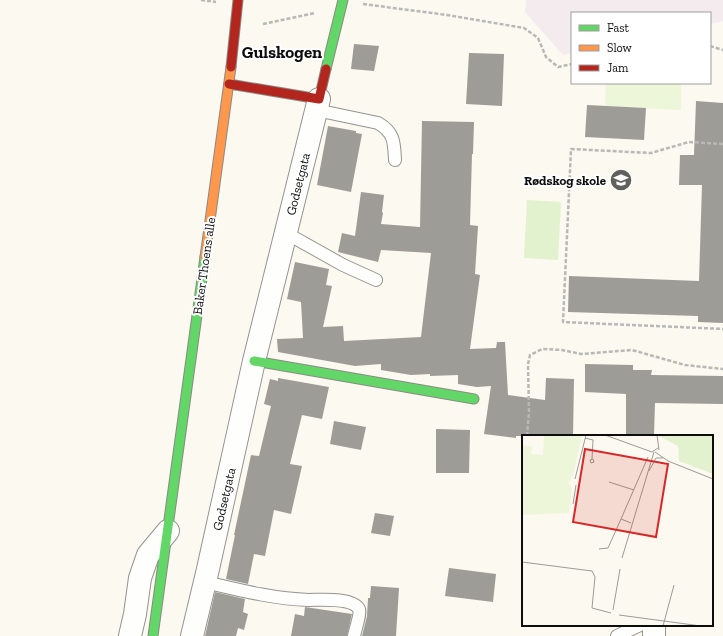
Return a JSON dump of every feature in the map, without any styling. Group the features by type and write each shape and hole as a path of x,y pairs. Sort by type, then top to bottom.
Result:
{"street":[{"name":"Baker Thoens alle","path":"153,636 229,84 238,0"},
{"name":"Godsetgata","path":"192,636 254,361 343,0"},
{"path":"229,84 318,105"},
{"path":"254,361 474,398"},
{"path":"130,636 140,578 146,560 148,555 168,531"}],"lane":[{"path":"318,105 385,127 393,138 395,160"},
{"path":"286,234 343,265 376,280"},
{"path":"205,582 286,599 331,600 354,604 359,609 360,614 354,636"},
{"path":"617,636 638,626"}],"path":[{"path":"361,4 447,15 524,28 538,38 546,57 558,66 571,64"},
{"path":"263,24 315,13"},
{"path":"711,46 723,50"},
{"path":"723,144 689,142 651,153 571,149 563,322 723,329"},
{"path":"527,435 528,364 530,355 542,349 562,350 581,354 632,350 684,365 723,369"}],"shaded area":[{"path":"526,0 723,0 723,21 711,24 711,12 571,12 571,53 563,55 525,12"}],"green space":[{"path":"606,84 681,84 681,110 605,106"},
{"path":"527,200 561,202 558,260 524,258"}],"building":[{"path":"354,44 379,46 374,71 351,69"},
{"path":"469,53 504,54 502,106 466,104"},
{"path":"696,101 723,103 723,323 698,322 698,316 568,312 569,276 699,281 702,185 679,185 680,155 694,155"},
{"path":"587,105 646,108 644,140 585,137"},
{"path":"422,121 474,122 470,225 478,226 475,274 480,275 470,349 496,348 497,342 505,342 508,395 545,400 546,378 574,379 573,435 522,435 516,436 516,438 484,434 491,386 477,387 458,384 458,375 411,375 381,370 381,364 355,366 278,352 277,339 303,338 301,302 287,299 295,262 329,269 326,285 332,286 323,327 343,326 344,341 421,337 431,253 381,250 378,262 338,252 342,233 355,236 361,192 384,195 381,224 420,227"},
{"path":"328,126 356,131 356,133 362,134 351,192 317,185"},
{"path":"585,364 633,365 633,370 652,370 651,375 723,376 723,404 655,403 654,435 626,435 626,394 585,392"},
{"path":"278,378 329,387 322,419 302,415 290,464 302,466 291,514 274,510 265,556 254,554 248,584 226,579 251,455 259,456 271,406 264,404 270,379 278,381"},
{"path":"334,421 366,427 361,450 330,444"},
{"path":"436,429 470,430 469,473 436,473"},
{"path":"375,513 394,516 390,536 371,533"},
{"path":"449,568 496,574 493,602 445,596"},
{"path":"371,586 399,588 396,636 362,636 367,616 368,598 370,598"},
{"path":"215,592 245,599 243,612 248,614 244,630 238,628 236,636 205,636"},
{"path":"305,607 352,614 347,636 291,636 295,614 304,616"}],"traffic: fast":[{"path":"326,69 343,0"},
{"path":"153,636 205,257"},
{"path":"254,361 474,399"}],"traffic: slow":[{"path":"205,257 231,67"}],"traffic: jam":[{"path":"231,67 238,0"},
{"path":"229,84 319,99 326,69"}],"place":[{"name":"Rødskog skole","path":"621,180"}],"district":[{"name":"Gulskogen","path":"282,52"}]}
